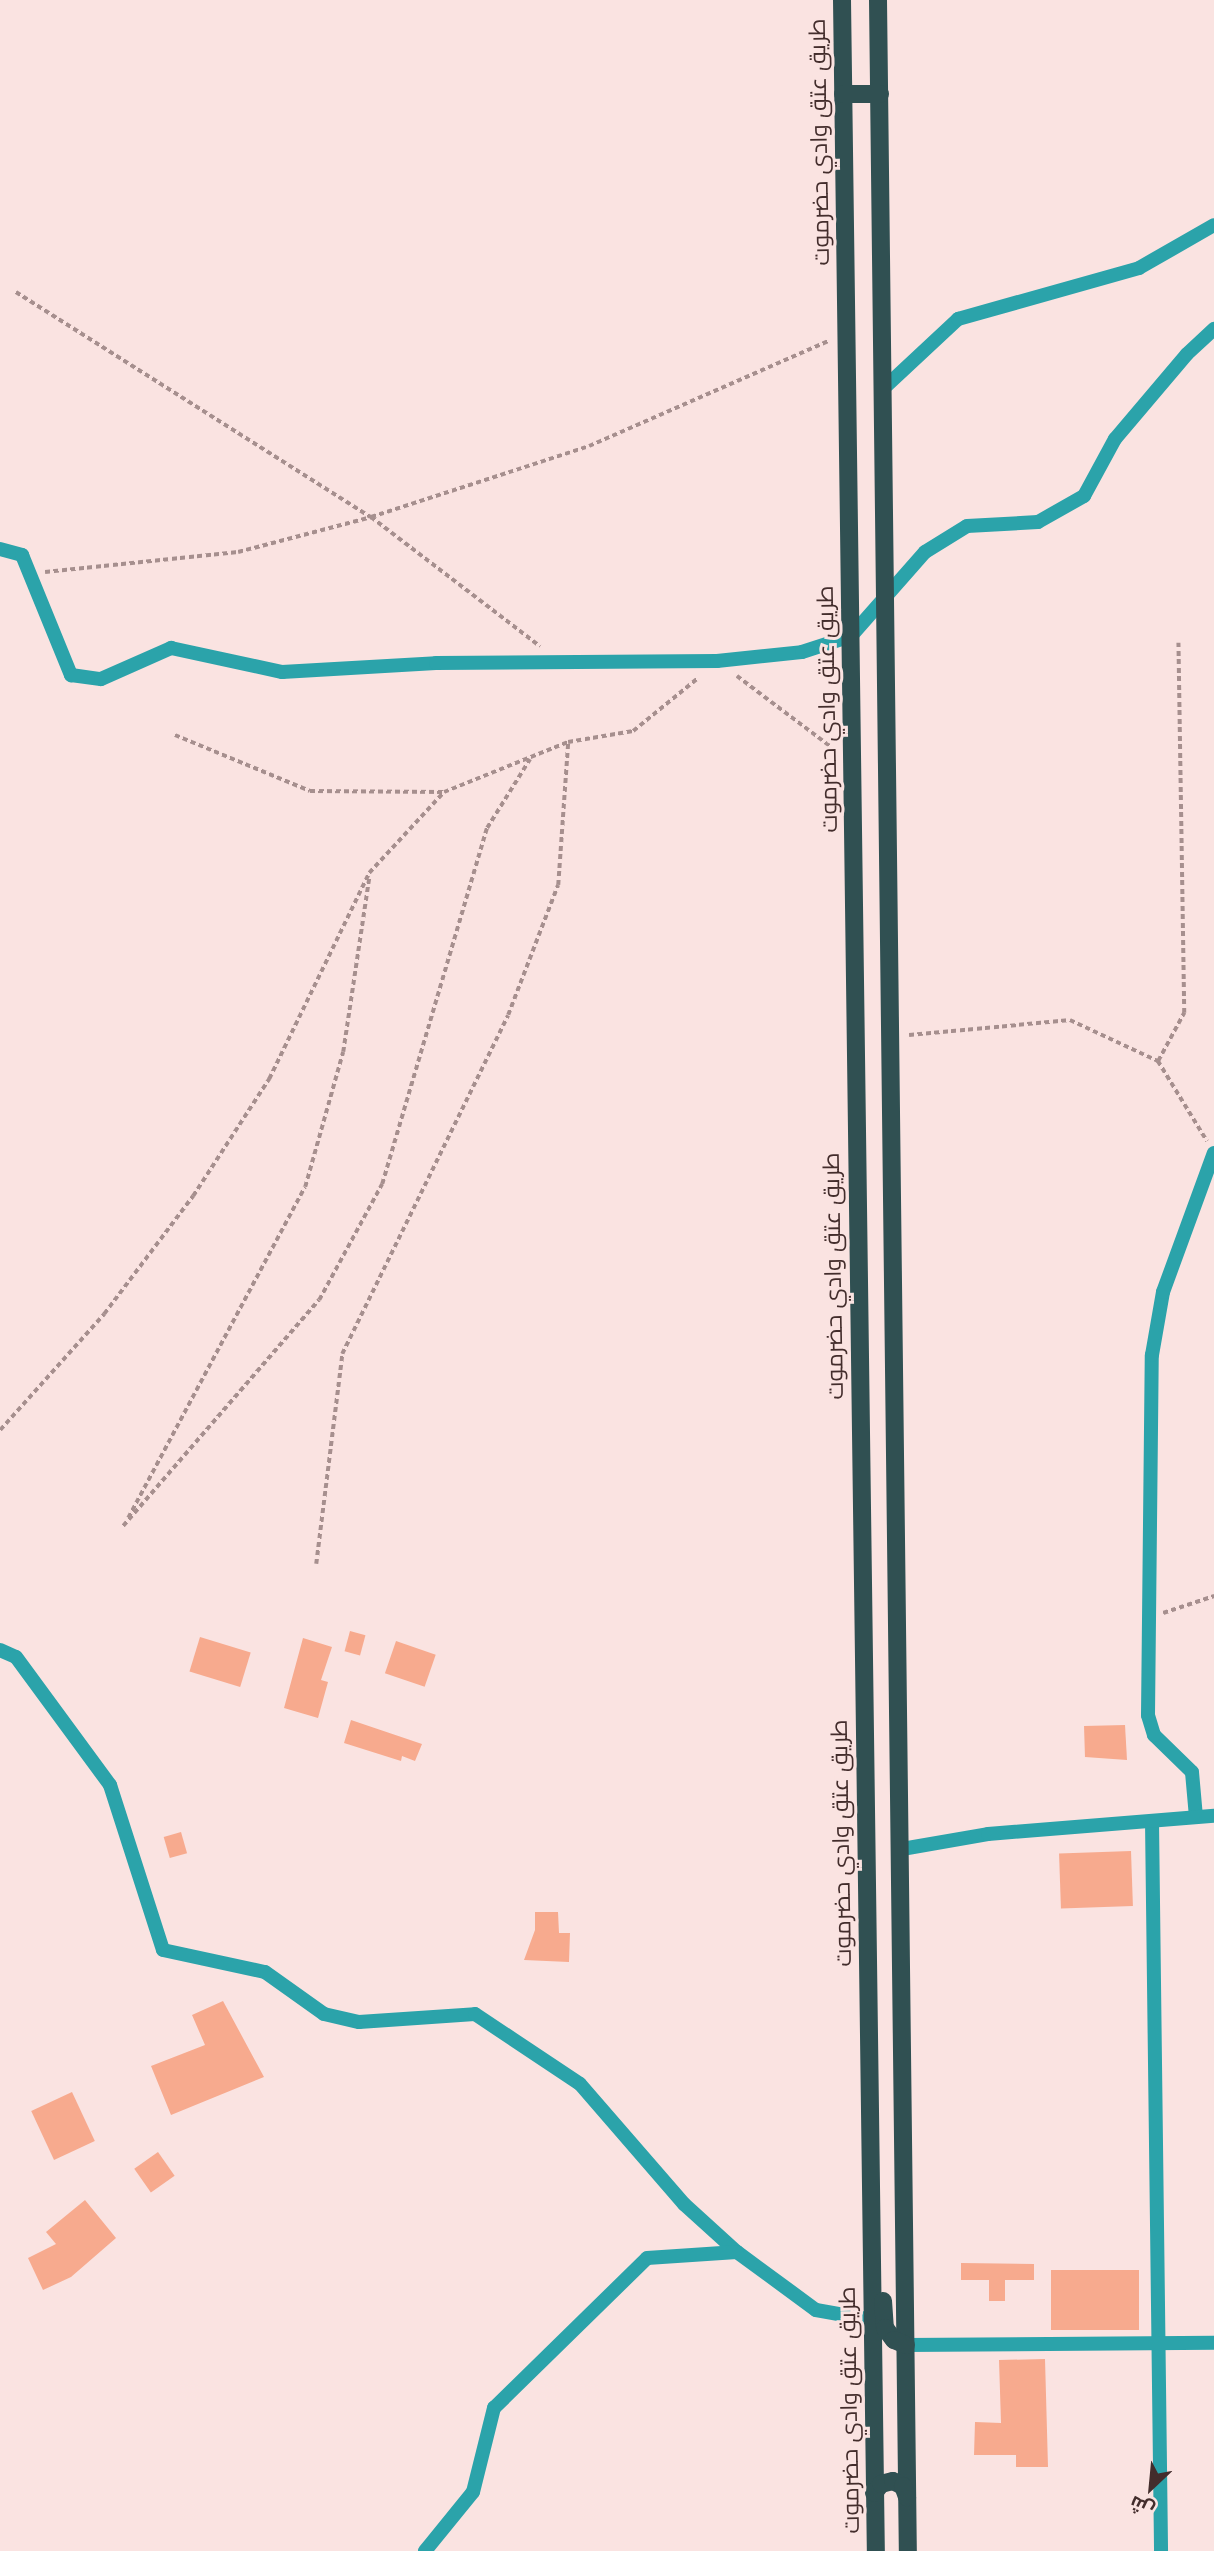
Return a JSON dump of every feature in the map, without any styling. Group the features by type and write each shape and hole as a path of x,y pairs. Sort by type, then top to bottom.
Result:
{"main road":[{"name":"طريق عتق وادي حضرموت","path":"842,0 876,2551"},
{"path":"878,0 902,1849 908,2551"},
{"path":"843,94 880,94"},
{"path":"872,2239 885,2328 894,2340 906,2345"},
{"path":"874,2493 881,2484 892,2481 903,2486 907,2497"}],"street":[{"path":"883,389 958,319 1139,268 1214,225"},
{"path":"0,549 23,555 71,675 101,679 171,648 282,672 559,660 717,661 803,652 850,636 925,552 967,526 1038,522 1084,496 1115,439 1187,354 1214,330"},
{"path":"1196,1817 1192,1772 1154,1735 1148,1715 1152,1355 1163,1292 1214,1152"},
{"path":"0,1650 16,1657 110,1785 163,1950 265,1972 324,2014 359,2022 475,2014 580,2084 684,2204 737,2252 816,2310 872,2320"},
{"path":"902,1849 988,1834 1214,1816"},
{"path":"1152,1821 1156,2343 1161,2551"},
{"path":"425,2551 473,2492 494,2408 647,2258 737,2252"},
{"path":"906,2345 1214,2343"}],"path":[{"path":"16,292 370,517 559,660"},
{"path":"29,573 238,552 370,517 589,446 846,333"},
{"path":"1158,1061 1184,1013 1178,643"},
{"path":"175,735 310,792 444,792 568,742 633,731 717,661 852,763"},
{"path":"316,1564 342,1354 508,1015 558,885 568,742"},
{"path":"369,873 343,1052 305,1187 123,1526 318,1300 383,1184 487,828 531,757"},
{"path":"0,1430 104,1314 193,1196 269,1079 369,873 444,792"},
{"path":"891,1036 1070,1020 1158,1061 1214,1152"},
{"path":"1148,1618 1214,1596"}],"building":[{"path":"350,1631 365,1635 360,1655 345,1651"},
{"path":"200,1637 251,1652 240,1687 189,1671"},
{"path":"303,1638 332,1647 321,1680 328,1682 318,1718 284,1708"},
{"path":"396,1641 436,1655 425,1687 385,1673"},
{"path":"351,1720 422,1744 415,1761 402,1756 401,1761 344,1743"},
{"path":"1125,1725 1127,1760 1085,1757 1084,1726"},
{"path":"181,1832 187,1853 170,1858 164,1837"},
{"path":"1131,1851 1133,1906 1061,1908 1059,1854"},
{"path":"535,1912 558,1912 559,1933 570,1933 569,1962 524,1960 535,1930"},
{"path":"223,2001 264,2077 171,2115 151,2066 205,2045 192,2015"},
{"path":"72,2092 95,2141 54,2160 31,2111"},
{"path":"158,2152 175,2176 151,2192 134,2169"},
{"path":"85,2200 116,2238 71,2277 43,2290 28,2258 56,2244 46,2232"},
{"path":"961,2263 1034,2264 1034,2280 1005,2280 1005,2301 989,2301 989,2280 961,2280"},
{"path":"1051,2270 1139,2270 1139,2330 1051,2330"},
{"path":"1045,2359 1048,2467 1016,2467 1016,2455 974,2455 975,2422 1001,2423 999,2360"}]}
